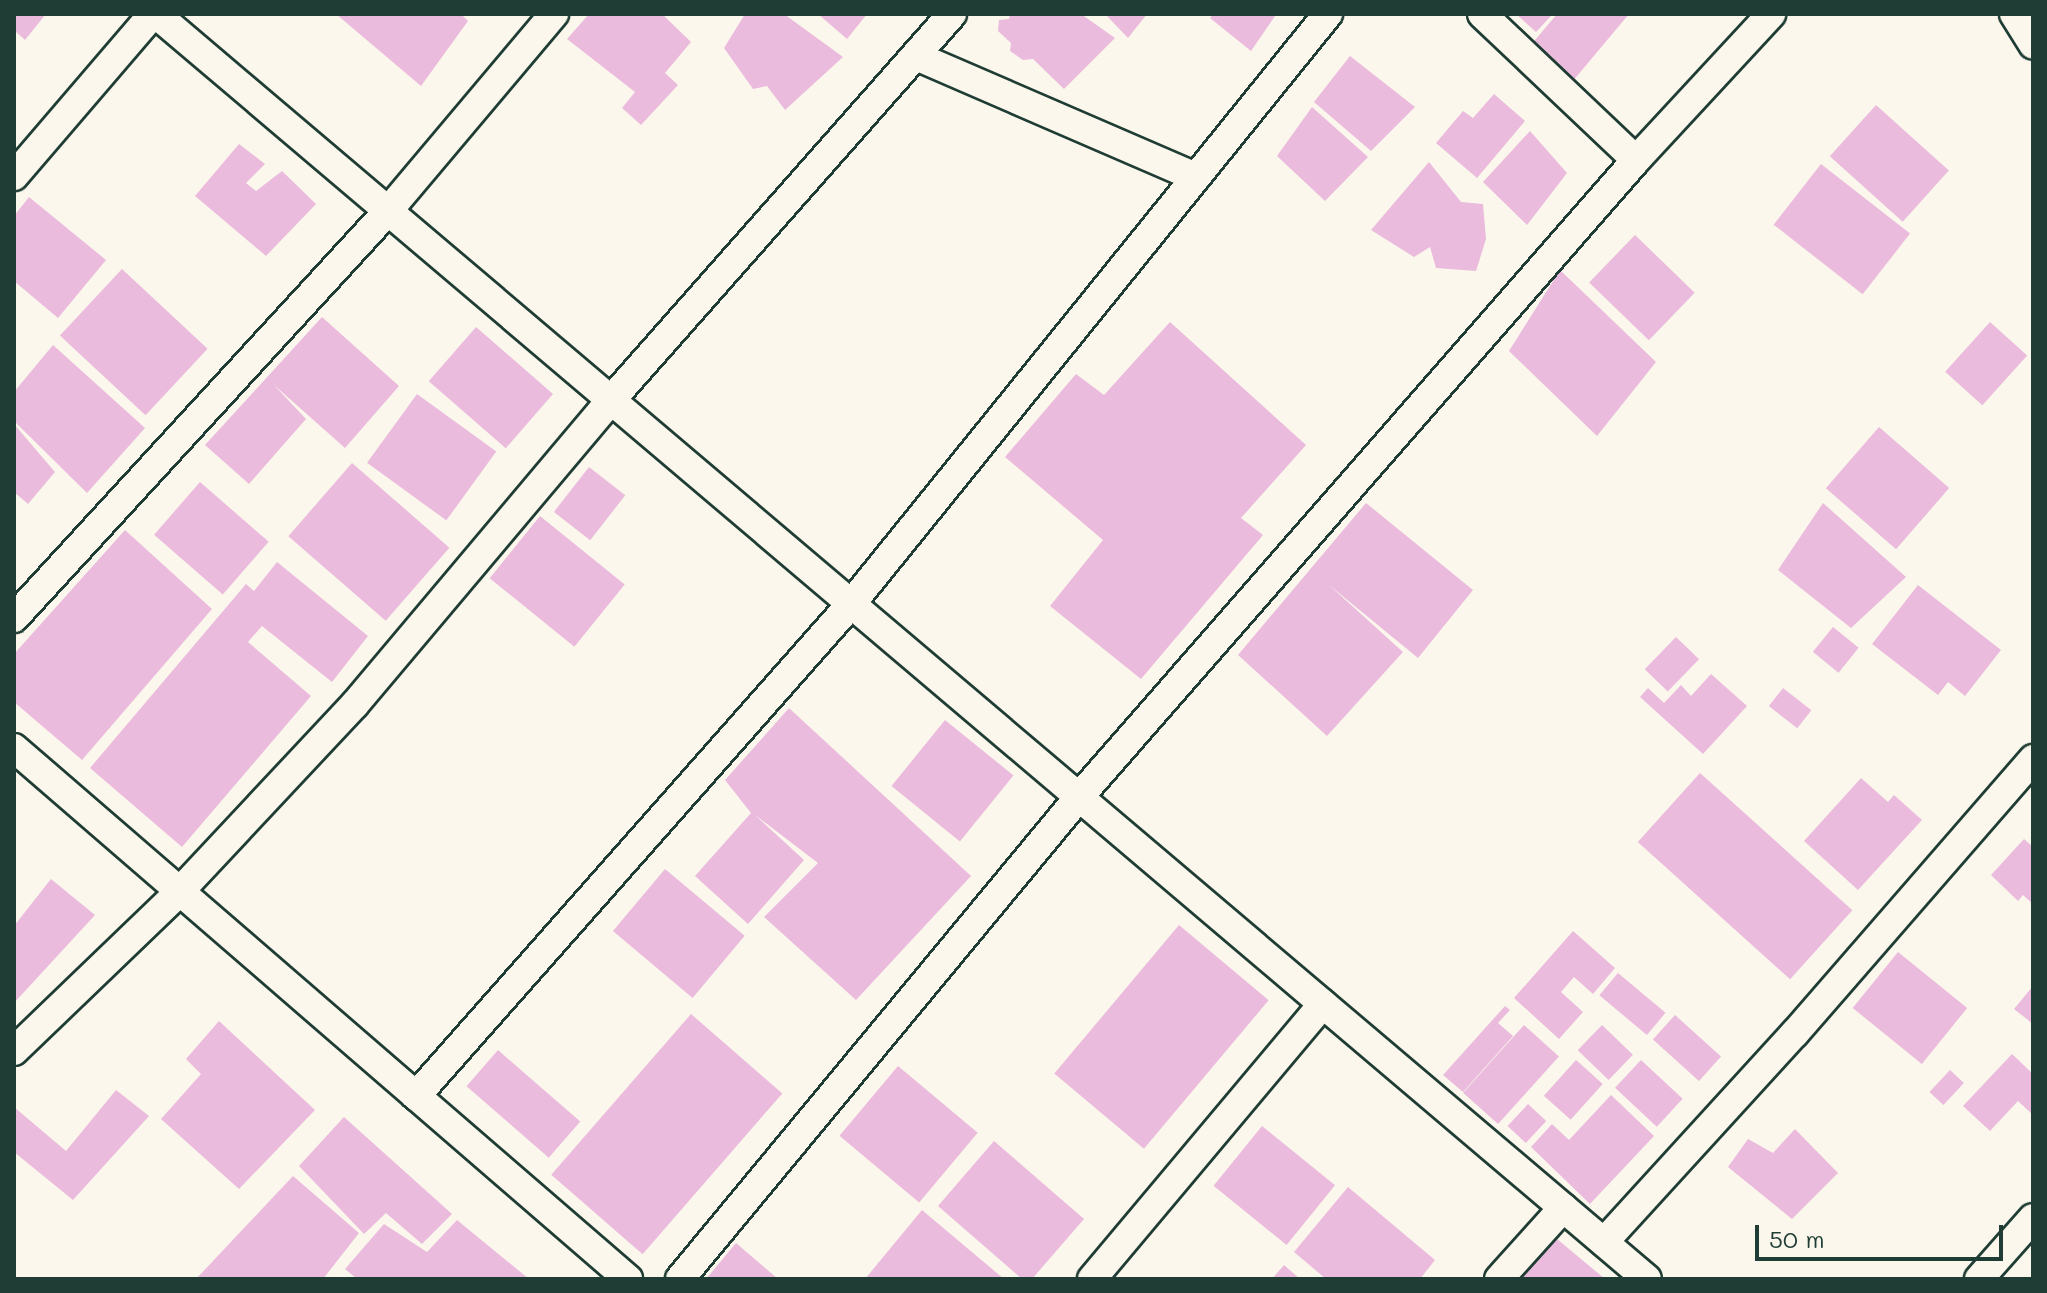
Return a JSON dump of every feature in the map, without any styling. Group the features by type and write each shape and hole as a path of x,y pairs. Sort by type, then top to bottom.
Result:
{"street":[{"path":"14,176 154,14 1647,1279"},
{"path":"14,618 388,211 554,14"},
{"path":"14,1051 180,891 355,704 611,400 952,14"},
{"path":"416,1096 851,604 1328,14"},
{"path":"1482,14 1636,160"},
{"path":"680,1279 1079,797 1636,160 1771,14"},
{"path":"2014,14 2033,45"},
{"path":"916,56 1196,177"},
{"path":"14,748 416,1096 612,1274"},
{"path":"1604,1242 1795,1033 2033,759"},
{"path":"1092,1279 1323,1004"},
{"path":"1499,1279 1563,1208"},
{"path":"1979,1279 2033,1218"}],"building":[{"path":"14,14 46,14 25,40 14,30"},
{"path":"336,14 461,14 468,21 421,86"},
{"path":"589,14 662,14 691,42 665,73 678,85 641,125 622,108 635,92 567,39"},
{"path":"745,14 784,14 843,57 785,110 767,86 753,89 724,48"},
{"path":"818,14 867,14 847,39"},
{"path":"1010,14 1081,14 1115,38 1064,89 1033,59 1023,60 1010,51 1011,43 998,31 999,20 1009,19"},
{"path":"1105,14 1147,14 1128,38"},
{"path":"1213,14 1275,16 1251,51 1210,18"},
{"path":"1516,14 1550,14 1551,16 1536,32"},
{"path":"1557,14 1629,14 1572,82 1530,46"},
{"path":"1350,56 1415,107 1371,151 1314,102"},
{"path":"1494,94 1525,121 1477,178 1436,143 1463,111 1473,118"},
{"path":"1876,105 1949,171 1903,222 1830,156"},
{"path":"1312,107 1368,157 1325,201 1277,156"},
{"path":"1530,131 1567,173 1527,225 1483,182"},
{"path":"239,144 265,164 246,183 256,191 282,171 316,204 266,256 195,196"},
{"path":"1429,162 1461,202 1483,204 1486,239 1476,271 1436,268 1430,247 1414,257 1371,230"},
{"path":"1821,164 1910,234 1863,294 1774,225"},
{"path":"29,197 106,260 58,318 14,281 14,216"},
{"path":"1635,235 1695,293 1649,340 1589,282"},
{"path":"122,269 208,349 146,415 60,336"},
{"path":"1560,270 1656,362 1597,436 1509,351"},
{"path":"322,317 399,386 345,448 274,385 306,419 249,484 205,445"},
{"path":"1170,322 1306,445 1241,518 1263,535 1141,679 1050,606 1103,540 1005,457 1076,374 1104,395"},
{"path":"1990,322 2027,355 1982,405 1945,372"},
{"path":"476,327 553,394 506,448 429,381"},
{"path":"53,345 145,428 87,493 14,421 14,392"},
{"path":"417,394 496,452 446,520 367,463"},
{"path":"14,424 55,472 28,504 14,492"},
{"path":"1879,427 1949,488 1896,549 1826,488"},
{"path":"352,463 449,548 386,621 288,536"},
{"path":"589,467 625,495 590,540 554,512"},
{"path":"200,482 269,542 223,595 154,535"},
{"path":"1366,503 1473,590 1418,658 1329,585 1403,652 1327,736 1238,655"},
{"path":"1823,503 1906,577 1851,628 1778,570"},
{"path":"540,516 625,585 574,647 490,578"},
{"path":"125,530 212,609 82,760 14,702 14,654"},
{"path":"277,562 368,636 332,682 262,626 248,642 311,696 182,847 90,768 246,584 254,591"},
{"path":"1918,585 2001,650 1965,696 1948,682 1938,695 1872,644"},
{"path":"1833,627 1859,648 1839,673 1813,652"},
{"path":"1676,637 1699,659 1668,692 1645,669"},
{"path":"1711,674 1747,706 1703,754 1640,697 1648,688 1664,703 1681,685 1691,696"},
{"path":"1783,688 1811,710 1797,728 1769,706"},
{"path":"789,708 971,876 856,1000 764,917 818,863 755,815 804,860 748,924 695,876 751,813 725,780"},
{"path":"945,720 1013,775 960,841 892,786"},
{"path":"1700,773 1852,910 1790,979 1638,842"},
{"path":"1861,778 1888,802 1894,795 1922,820 1858,890 1804,841"},
{"path":"2024,839 2033,847 2033,904 2023,895 2018,901 1991,875"},
{"path":"665,869 745,936 693,998 613,931"},
{"path":"51,879 95,915 14,1003 14,926"},
{"path":"1179,925 1269,1000 1144,1149 1054,1074"},
{"path":"1573,931 1615,968 1593,994 1574,977 1561,992 1583,1012 1559,1039 1514,998"},
{"path":"1898,952 1967,1008 1922,1064 1853,1008"},
{"path":"1618,973 1665,1013 1647,1035 1599,995"},
{"path":"2033,986 2033,1024 2014,1009"},
{"path":"1505,1006 1510,1010 1498,1023 1513,1036 1463,1092 1443,1075"},
{"path":"691,1014 782,1093 643,1254 551,1175"},
{"path":"1675,1015 1721,1056 1699,1081 1653,1040"},
{"path":"219,1021 315,1110 239,1189 161,1119 201,1074 186,1059"},
{"path":"1524,1025 1559,1056 1498,1124 1463,1093"},
{"path":"1602,1025 1633,1055 1609,1080 1578,1050"},
{"path":"498,1050 580,1122 549,1158 467,1086"},
{"path":"2012,1054 2033,1074 2033,1115 2018,1101 1990,1131 1963,1106"},
{"path":"1576,1060 1603,1084 1571,1120 1544,1096"},
{"path":"1641,1060 1683,1099 1657,1127 1615,1088"},
{"path":"898,1066 978,1133 919,1203 840,1136"},
{"path":"1950,1070 1964,1083 1943,1105 1930,1092"},
{"path":"116,1090 149,1116 73,1200 14,1152 14,1107 66,1151"},
{"path":"1611,1095 1654,1136 1590,1204 1531,1147 1552,1124 1569,1140"},
{"path":"1528,1104 1546,1121 1526,1143 1508,1126"},
{"path":"344,1117 452,1214 422,1244 386,1213 364,1234 299,1166"},
{"path":"1262,1126 1335,1185 1287,1245 1214,1186"},
{"path":"1795,1129 1838,1173 1792,1219 1728,1167 1748,1139 1773,1153"},
{"path":"994,1141 1084,1219 1032,1279 1022,1279 938,1206"},
{"path":"293,1176 359,1233 323,1279 196,1279"},
{"path":"1348,1187 1435,1260 1420,1279 1326,1279 1294,1252"},
{"path":"922,1210 1004,1279 865,1279"},
{"path":"457,1220 529,1279 357,1279 345,1269 384,1224 427,1252"},
{"path":"1551,1234 1605,1279 1516,1279"},
{"path":"736,1243 778,1279 706,1279"},
{"path":"1284,1265 1300,1279 1272,1279"}]}
